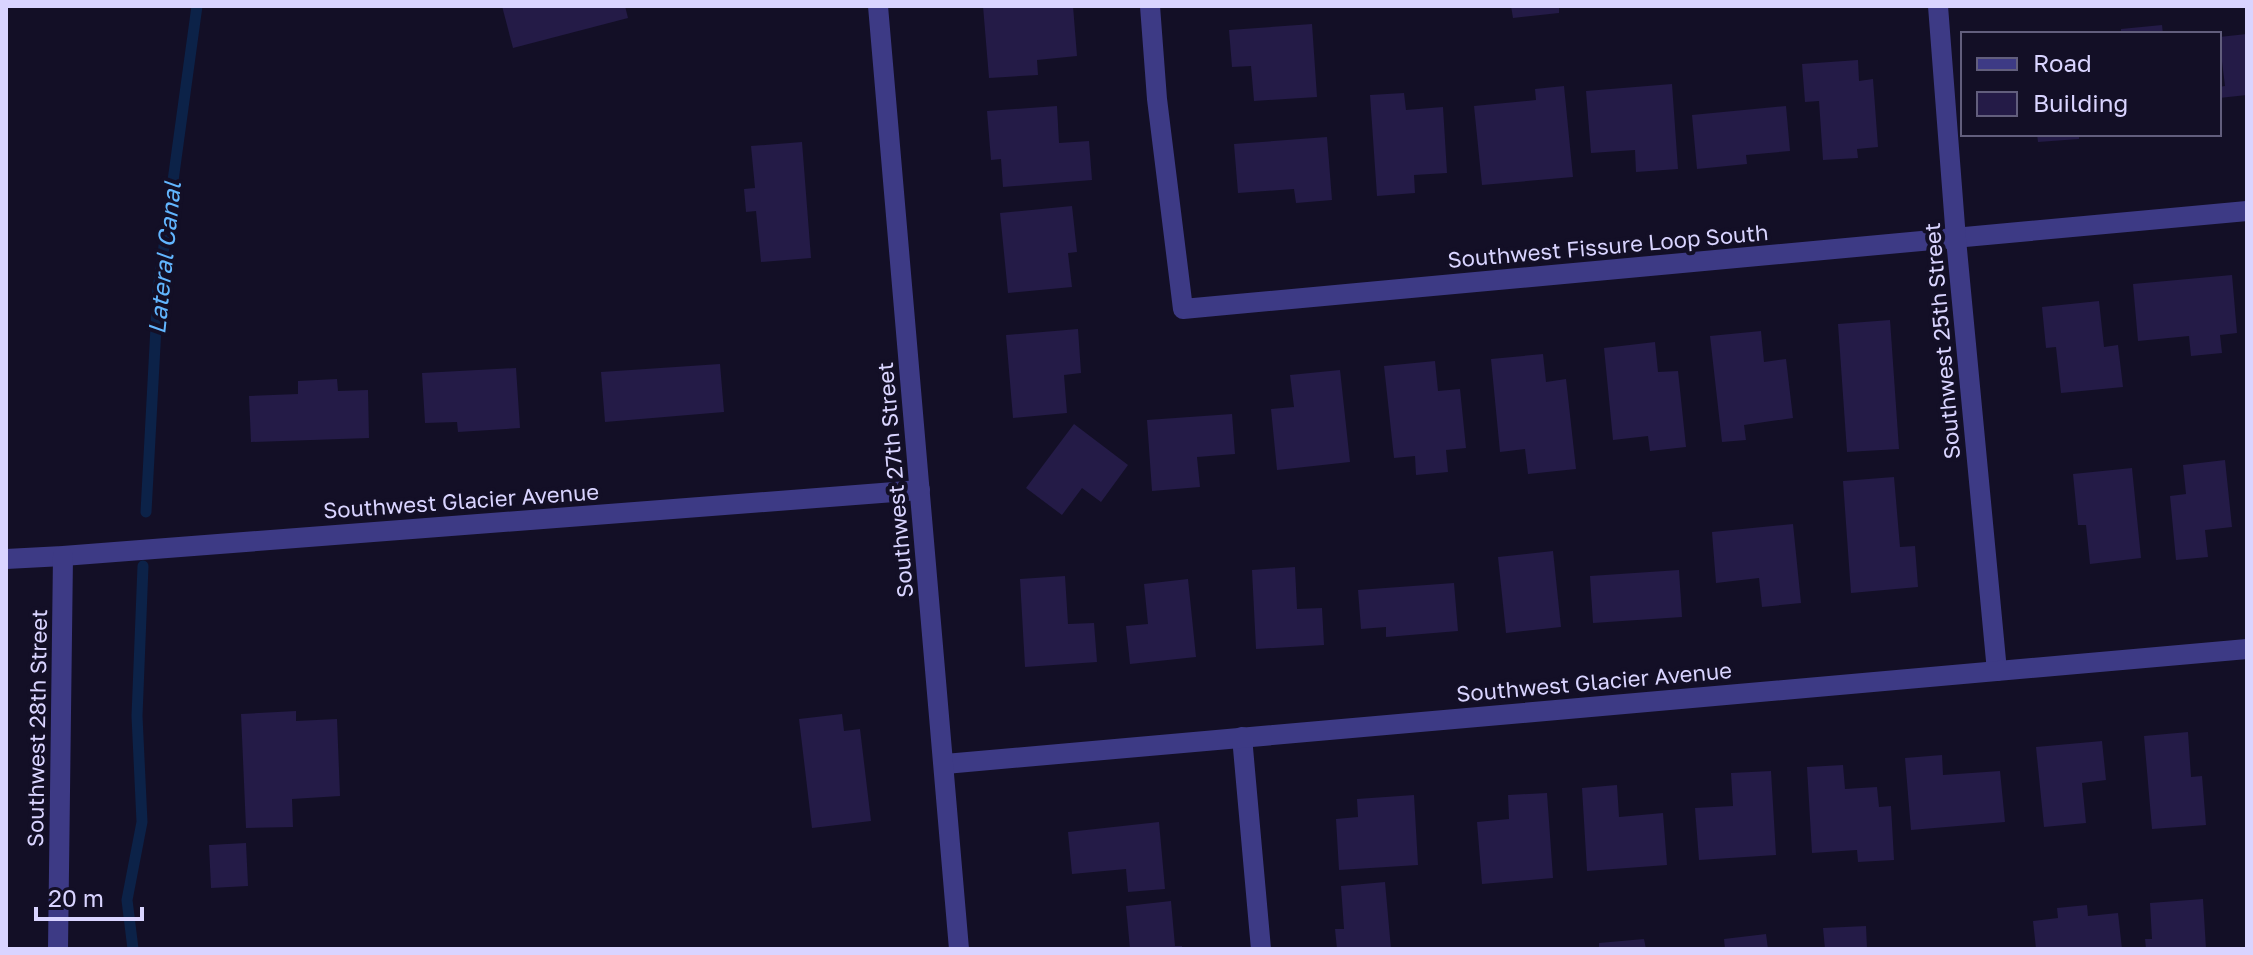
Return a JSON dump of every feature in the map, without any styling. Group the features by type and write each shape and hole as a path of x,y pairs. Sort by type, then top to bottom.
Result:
{"street":[{"name":"Southwest 27th Street","path":"878,6 959,949"},
{"name":"Southwest Fissure Loop South","path":"1150,6 1157,99 1183,309 2247,211"},
{"name":"Southwest 25th Street","path":"1938,6 1956,239 1997,671"},
{"name":"Southwest Glacier Avenue","path":"6,559 920,490"},
{"name":"Southwest 28th Street","path":"58,949 63,556"},
{"name":"Southwest Glacier Avenue","path":"945,764 2247,649"},
{"path":"1242,737 1261,949"}],"building":[{"path":"502,6 625,6 628,18 513,48"},
{"path":"983,6 1073,6 1077,56 1037,60 1038,75 989,78"},
{"path":"1511,6 1559,6 1559,13 1513,18"},
{"path":"1312,24 1317,97 1254,101 1251,66 1232,67 1229,30"},
{"path":"2162,25 2163,32 2121,32 2121,29"},
{"path":"2247,34 2247,95 2221,98 2221,87 2225,86 2221,37"},
{"path":"1858,60 1859,81 1873,79 1878,147 1857,149 1858,158 1823,160 1819,101 1805,102 1802,64"},
{"path":"1672,84 1678,169 1636,172 1635,150 1591,153 1586,91"},
{"path":"1564,86 1573,177 1482,185 1474,106 1536,100 1535,89"},
{"path":"1404,93 1406,110 1443,107 1447,173 1414,175 1415,193 1377,196 1370,95"},
{"path":"1057,106 1059,143 1089,141 1092,180 1003,187 1001,159 991,160 987,111"},
{"path":"1786,106 1790,151 1746,155 1747,164 1697,169 1692,115"},
{"path":"2037,136 2079,136 2079,139 2038,142"},
{"path":"1327,137 1332,200 1296,203 1294,189 1238,193 1234,144"},
{"path":"802,142 811,258 761,262 756,211 746,212 744,189 755,188 751,146"},
{"path":"1072,206 1077,252 1068,253 1072,287 1008,293 1000,213"},
{"path":"2232,275 2237,333 2220,335 2222,353 2191,356 2189,336 2138,341 2133,284"},
{"path":"2099,301 2104,347 2118,345 2123,387 2061,393 2056,347 2046,348 2042,307"},
{"path":"1890,320 1899,449 1847,452 1838,324"},
{"path":"1078,329 1081,373 1064,375 1067,413 1013,418 1006,335"},
{"path":"1761,331 1764,362 1786,359 1793,418 1744,425 1746,440 1722,442 1710,336"},
{"path":"1655,342 1658,372 1678,371 1686,447 1650,451 1648,436 1613,440 1604,348"},
{"path":"1543,354 1546,382 1566,379 1576,469 1528,474 1525,449 1500,452 1491,359"},
{"path":"1435,361 1438,391 1460,389 1466,448 1446,450 1448,472 1416,475 1415,456 1394,458 1384,366"},
{"path":"720,364 724,412 605,422 601,372"},
{"path":"516,368 520,428 458,432 457,422 425,423 422,373"},
{"path":"1340,370 1350,462 1277,470 1271,409 1294,407 1290,375"},
{"path":"337,379 338,391 368,390 369,438 251,442 249,396 298,394 298,381"},
{"path":"1232,414 1235,454 1197,457 1200,487 1152,491 1147,420"},
{"path":"1074,424 1128,465 1101,502 1082,488 1062,515 1026,488"},
{"path":"2225,460 2232,527 2205,530 2208,557 2176,560 2170,496 2186,494 2183,465"},
{"path":"2132,468 2141,558 2090,564 2086,525 2078,525 2073,474"},
{"path":"1894,477 1900,547 1915,546 1918,587 1851,593 1843,481"},
{"path":"1793,524 1801,603 1762,607 1759,578 1716,583 1712,532"},
{"path":"1553,551 1561,627 1506,633 1498,557"},
{"path":"1295,567 1297,609 1322,608 1324,645 1256,649 1252,570"},
{"path":"1679,570 1682,617 1593,623 1590,576"},
{"path":"1065,576 1068,624 1094,623 1097,662 1025,667 1020,579"},
{"path":"1188,579 1196,657 1130,664 1126,626 1148,624 1144,584"},
{"path":"1454,583 1458,631 1386,637 1386,627 1361,629 1358,590"},
{"path":"296,711 296,721 337,719 340,796 292,799 293,827 246,828 241,714"},
{"path":"842,714 844,731 860,729 871,821 812,828 799,719"},
{"path":"2188,732 2191,777 2202,776 2206,825 2152,829 2144,736"},
{"path":"2102,741 2106,780 2082,783 2086,823 2044,827 2036,747"},
{"path":"1942,755 1943,775 2000,771 2005,822 1911,830 1905,758"},
{"path":"1843,765 1845,789 1877,787 1879,807 1891,806 1894,860 1858,862 1857,850 1812,853 1807,767"},
{"path":"1771,771 1776,855 1699,860 1695,808 1733,806 1731,773"},
{"path":"1617,785 1619,817 1663,813 1667,865 1587,871 1582,788"},
{"path":"1547,793 1553,878 1482,884 1477,822 1509,819 1508,795"},
{"path":"1414,795 1418,865 1339,870 1336,819 1358,817 1357,799"},
{"path":"1159,822 1165,889 1128,892 1126,869 1072,874 1068,832"},
{"path":"246,843 248,886 211,888 209,845"},
{"path":"1385,882 1391,949 1337,949 1335,929 1344,929 1341,886"},
{"path":"2203,899 2206,949 2146,949 2145,939 2152,939 2150,903"},
{"path":"1171,901 1175,946 1182,946 1182,949 1130,949 1126,906"},
{"path":"2087,905 2088,916 2118,913 2122,949 2036,949 2033,921 2058,918 2057,908"},
{"path":"1866,926 1867,949 1825,949 1823,928"},
{"path":"1766,934 1768,949 1725,949 1724,939"},
{"path":"1644,939 1646,949 1599,949 1599,943"}],"waterway":[{"name":"Lateral Canal","path":"146,512 158,290 197,6"},
{"name":"Lateral Canal","path":"133,949 127,900 142,822 137,716 143,566"}]}
